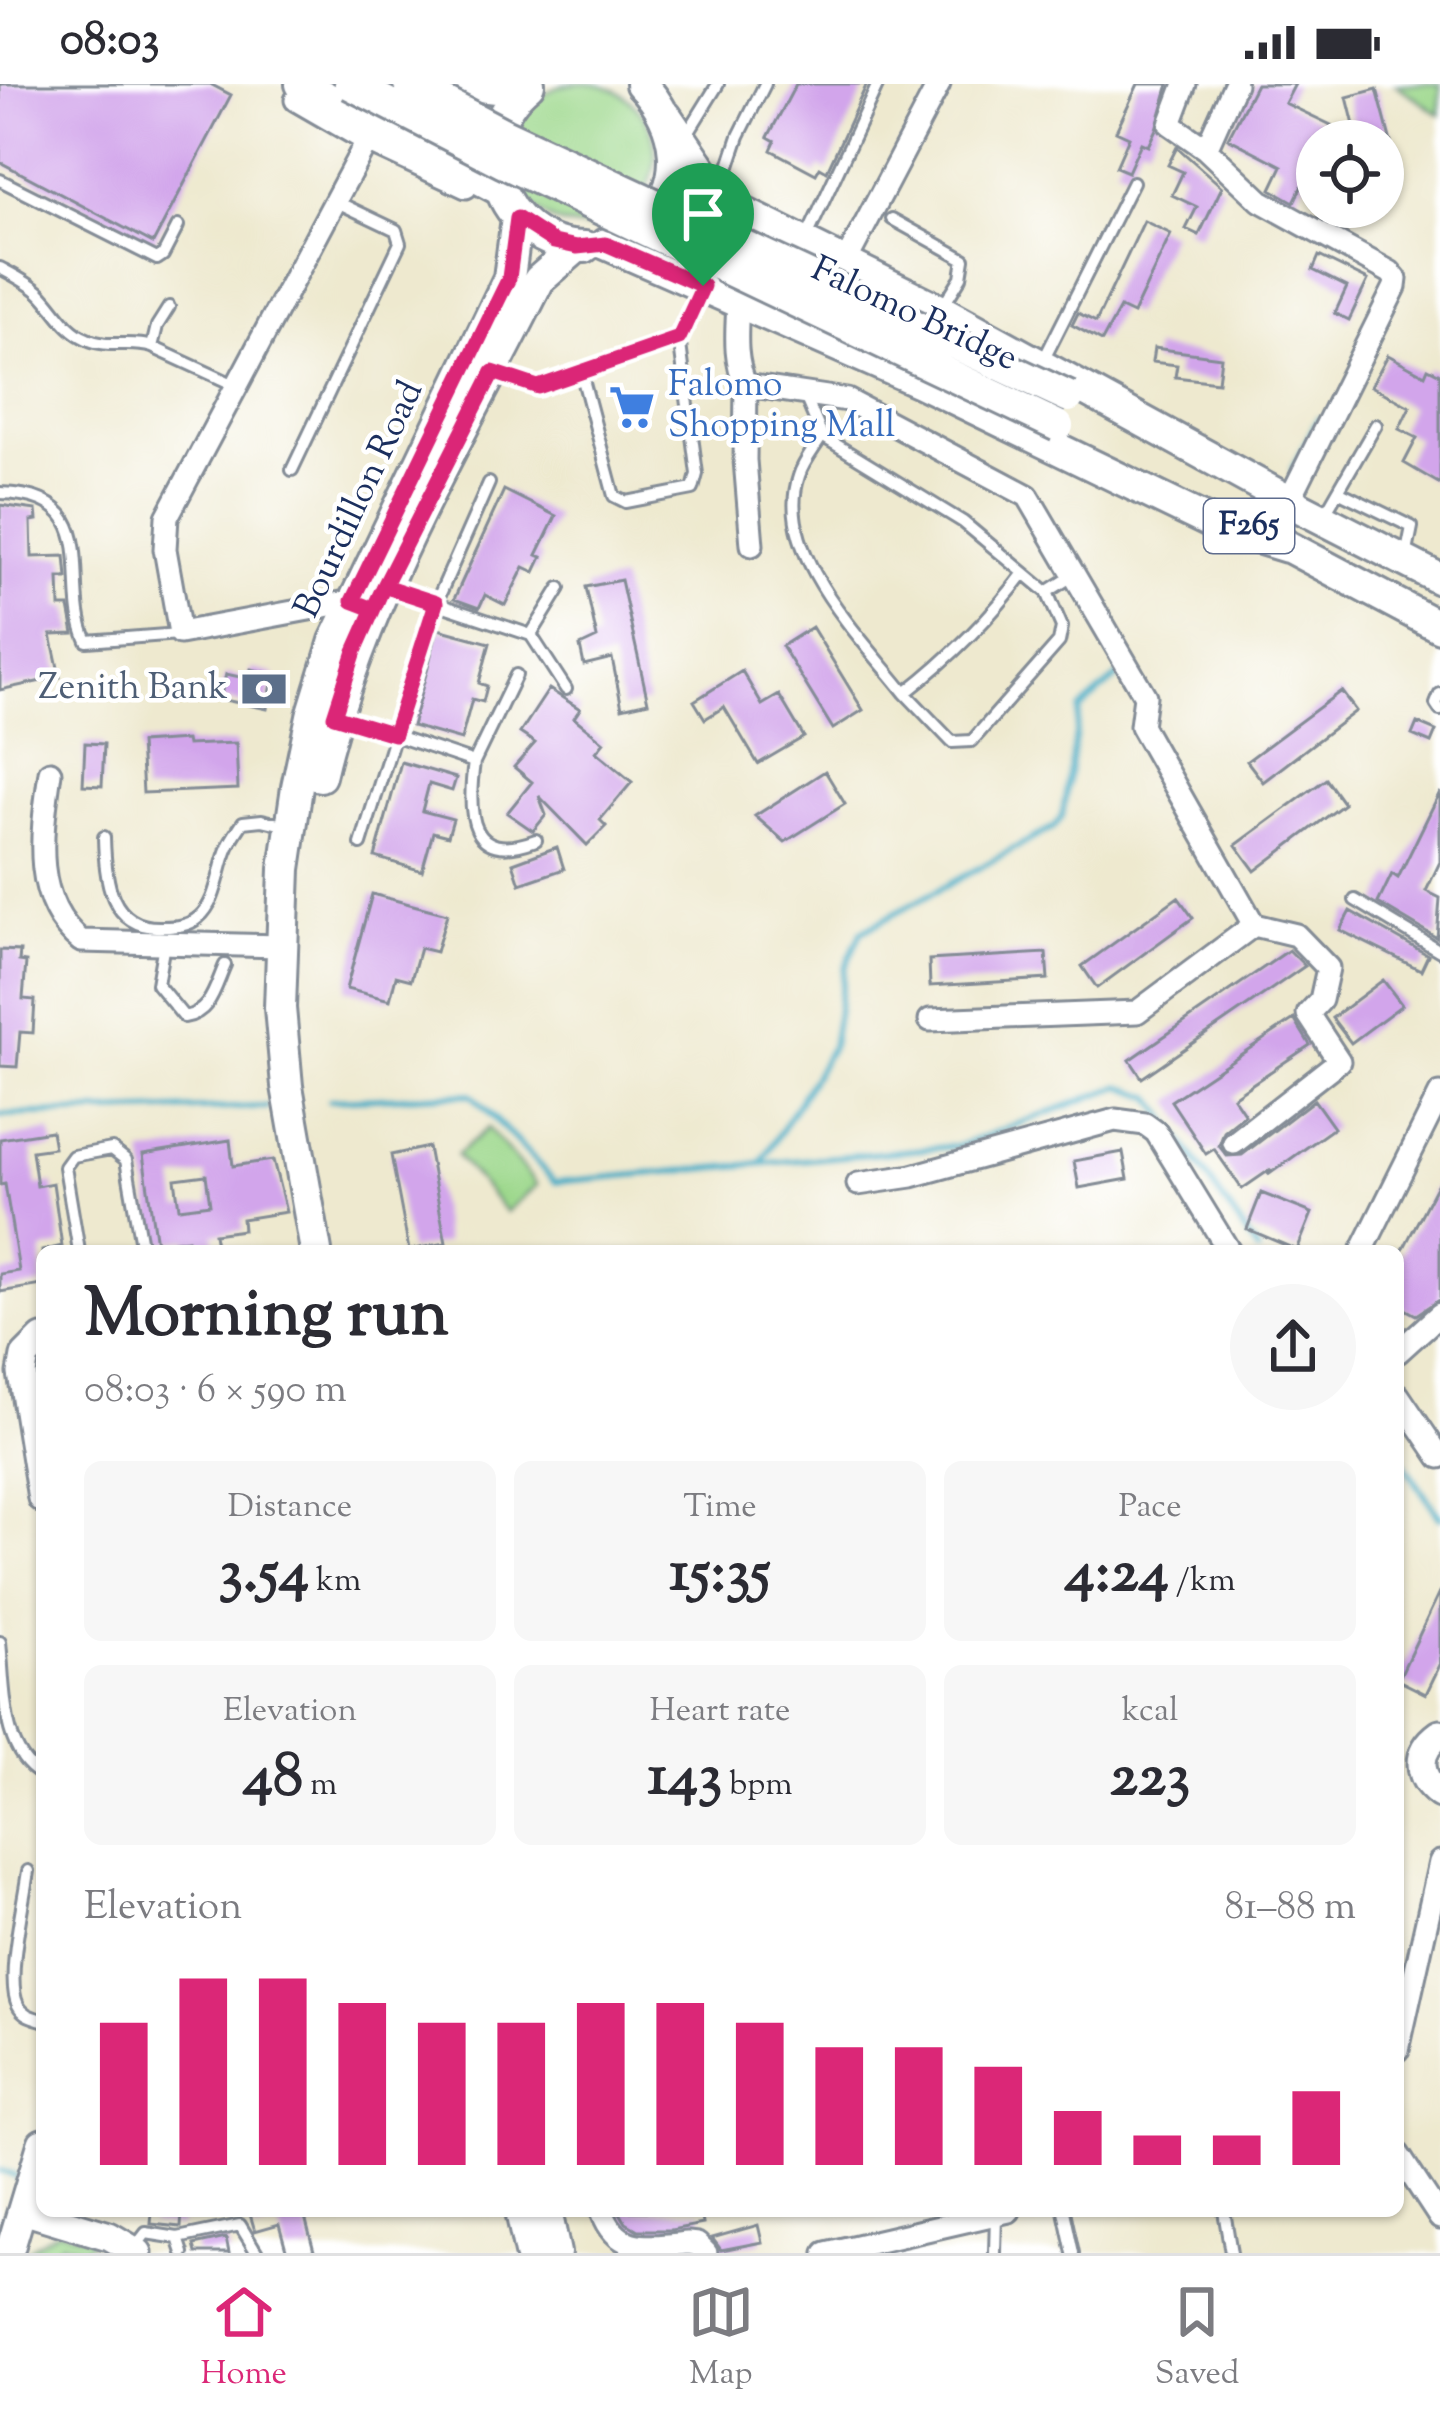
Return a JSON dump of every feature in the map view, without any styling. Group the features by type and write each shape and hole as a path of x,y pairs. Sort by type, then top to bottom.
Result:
{"main road":[{"name":"Falomo Bridge","path":"350,84 502,162 1064,411"},
{"name":"F265","path":"410,84 1064,411 1289,501 1440,579"},
{"path":"463,84 498,85"},
{"name":"Bourdillon Road","path":"337,1245 305,1084 299,1009 308,850 334,716 370,599 509,278 508,204 493,164 494,139 502,116 529,84"},
{"path":"641,84 719,194 744,213 940,310 1289,501"},
{"path":"298,92 416,144 508,204 554,242 591,246 703,286 920,382 1217,526 1287,547"},
{"name":"Bourdillon Road","path":"315,1245 286,1086 280,946 291,827 312,716 538,280 591,246 641,225 666,194 674,168 674,129"},
{"name":"F265","path":"1064,411 1287,547 1440,628"},
{"path":"522,2217 530,2253"},
{"path":"547,2217 555,2253"}],"street":[{"path":"846,261 939,84"},
{"path":"1185,84 1170,124 1206,149 1261,201 1396,279 1289,501"},
{"path":"1206,149 1235,84"},
{"path":"298,92 368,141 508,204"},
{"path":"368,141 167,518 164,549 181,633 370,599"},
{"path":"738,301 738,369 746,385 745,460 752,545"},
{"path":"746,385 847,400 1028,496 1145,696 1141,726 1254,925 1296,934 1328,968 1321,1000 1308,1014 1339,1061 1234,1143"},
{"path":"50,772 43,852 47,893 58,920 81,940 280,946"},
{"path":"930,1020 1138,1012 1254,925"},
{"path":"1365,1245 1440,1094"},
{"path":"859,1184 912,1176 1115,1120 1132,1120 1156,1132 1225,1245"},
{"path":"1404,1347 1440,1314"},
{"path":"36,1345 26,1356 22,1373 36,1460"},
{"path":"1404,1404 1440,1457"},
{"path":"1440,1734 1410,1757 1440,1794"},
{"path":"1404,2023 1440,1862"},
{"path":"1404,2163 1440,2218"},
{"path":"9,2253 36,2169"},
{"path":"23,2210 36,2214"},
{"path":"46,2217 109,2236 136,2251"},
{"path":"604,2217 607,2230 628,2248 688,2243 706,2253"},
{"path":"826,2253 918,2243 989,2217"}],"lane":[{"path":"674,129 718,84"},
{"path":"719,194 765,84"},
{"path":"805,241 878,84"},
{"path":"0,180 157,259 178,226"},
{"path":"1041,366 1133,182"},
{"path":"292,470 400,243 396,230 335,201"},
{"path":"892,219 964,259 961,277 940,310"},
{"path":"0,268 39,293 68,328 85,339 104,345 152,347 238,386"},
{"path":"581,373 614,496 626,502 687,492 698,474 679,338 703,286"},
{"path":"152,347 157,326 169,307"},
{"path":"493,372 538,387 679,338"},
{"path":"803,393 822,436 963,522 1047,592 1062,627 1059,642 972,741 952,742 904,693 801,553 795,512 798,477 822,436"},
{"path":"1321,520 1376,425"},
{"path":"361,844 436,603 489,483"},
{"path":"1340,492 1412,527 1405,561"},
{"path":"0,493 29,496 52,507 68,524 75,543 87,641 181,633"},
{"path":"904,693 954,655 1024,573"},
{"path":"1047,592 1074,574"},
{"path":"531,635 560,587"},
{"path":"370,599 436,603 531,635 566,689"},
{"path":"516,675 474,762 472,821 482,839 497,847 518,847 536,840"},
{"path":"1440,694 1436,704 1440,710"},
{"path":"334,716 474,762"},
{"path":"104,838 105,880 111,900 130,920 155,928 183,926 201,916 228,846 243,822 262,820 291,827"},
{"path":"1355,900 1440,951"},
{"path":"164,944 157,984 184,1017 196,1015 208,1004 225,965"},
{"path":"78,1245 65,1167 74,1156 112,1149 126,1160 141,1245"},
{"path":"0,1642 13,1747 36,1771"},
{"path":"28,1871 14,1981 16,2003 36,2018"},
{"path":"995,2253 1002,2217"},
{"path":"1065,2217 1073,2253"},
{"path":"1225,2217 1232,2253"},
{"path":"136,2251 146,2233 178,2238 240,2225 257,2253"},
{"path":"178,2238 183,2253"}],"green space":[{"path":"583,83 611,88 634,104 650,127 655,155 650,183 634,206 611,222 583,227 555,222 532,206 516,183 511,155 516,127 532,104 555,88"},
{"path":"1395,84 1440,84 1440,115"},
{"path":"488,1128 537,1185 506,1212 456,1155"},
{"path":"59,2230 95,2240 83,2249 61,2242 57,2253 29,2253 30,2248"}],"building":[{"path":"0,84 210,84 231,95 153,243 0,162"},
{"path":"796,84 867,84 827,171 820,167 816,174 771,150 775,141 768,137"},
{"path":"1138,84 1169,84 1156,129 1148,146 1141,143 1128,172 1116,167 1129,137 1116,131"},
{"path":"1256,84 1295,84 1285,103 1321,120 1296,120 1294,202 1271,189 1282,166 1228,138"},
{"path":"1377,89 1385,120 1353,120 1347,97"},
{"path":"1177,147 1222,187 1199,235 1186,229 1197,207 1172,195 1183,172 1168,165"},
{"path":"1144,221 1171,234 1133,314 1120,308 1102,341 1072,325 1078,313 1096,322"},
{"path":"1319,256 1368,280 1349,320 1335,313 1347,287 1313,270"},
{"path":"1154,348 1221,357 1218,382 1175,377 1177,365 1152,362"},
{"path":"1388,355 1425,375 1428,368 1440,374 1440,484 1404,463 1417,438 1399,429 1410,407 1371,386"},
{"path":"504,490 556,516 537,555 542,557 535,572 524,567 505,605 485,595 479,608 454,599"},
{"path":"0,505 36,510 37,520 31,521 32,557 65,556 67,578 59,578 60,607 69,607 74,634 51,635 60,677 0,690"},
{"path":"621,580 648,702 622,708 612,658 584,665 580,646 597,638 586,587"},
{"path":"812,627 863,710 833,729 782,646"},
{"path":"438,629 490,643 479,683 487,686 483,702 472,699 461,740 412,726"},
{"path":"251,669 274,674 267,709 220,699 226,674 249,679"},
{"path":"742,671 762,705 779,695 804,737 758,764 724,707 705,719 694,701"},
{"path":"549,689 580,709 574,718 604,742 596,752 632,782 600,820 606,826 587,845 539,796 546,815 533,831 507,813 532,782 514,767 535,743 520,733"},
{"path":"1341,691 1356,711 1263,782 1247,761"},
{"path":"1417,723 1436,731 1431,743 1412,735"},
{"path":"186,740 187,745 236,743 238,789 143,793 140,743"},
{"path":"85,743 104,744 102,786 83,785"},
{"path":"401,762 456,778 452,791 429,784 422,811 453,819 448,836 433,832 422,871 375,857"},
{"path":"825,771 845,804 785,842 755,816"},
{"path":"1326,779 1344,804 1255,871 1236,845"},
{"path":"1440,792 1440,862 1426,891 1440,898 1437,938 1378,903 1392,874 1398,878"},
{"path":"557,847 564,869 520,884 513,863"},
{"path":"372,894 447,914 436,952 420,948 411,980 396,976 390,1000 346,989"},
{"path":"1178,897 1193,918 1097,988 1082,966"},
{"path":"1350,911 1428,955 1421,970 1340,930"},
{"path":"0,950 20,951 19,961 26,962 23,999 35,1000 33,1033 20,1032 17,1067 0,1066"},
{"path":"1289,950 1305,966 1142,1078 1130,1060"},
{"path":"1046,953 1048,979 930,986 929,960"},
{"path":"1383,980 1402,1005 1351,1043 1332,1018"},
{"path":"1294,1019 1310,1045 1233,1097 1245,1115 1224,1132 1219,1146 1227,1156 1242,1155 1314,1100 1334,1128 1242,1189 1214,1149 1206,1154 1171,1101"},
{"path":"51,1131 54,1148 32,1151 37,1186 53,1183 62,1245 36,1245 36,1286 0,1292 0,1274 19,1271 5,1184 0,1185 0,1139"},
{"path":"230,1140 233,1166 273,1160 286,1212 242,1219 243,1230 214,1234 216,1245 188,1245 187,1239 156,1244 143,1154","holes":["206,1175 210,1204 179,1208 175,1179"]},
{"path":"428,1147 446,1243 408,1245 391,1155"},
{"path":"1123,1152 1128,1179 1079,1188 1074,1161"},
{"path":"1440,1179 1440,1299 1416,1315 1404,1308 1404,1248"},
{"path":"1261,1193 1312,1213 1299,1245 1285,1245 1247,1229"},
{"path":"1440,1591 1440,1665 1426,1694 1404,1683 1404,1667"},
{"path":"152,2217 182,2217 181,2227 151,2224"},
{"path":"251,2217 305,2217 314,2251 287,2253 279,2224 255,2231"},
{"path":"622,2217 702,2217 703,2224 638,2230"},
{"path":"758,2225 762,2242 721,2250 712,2238"},
{"path":"226,2238 229,2253 196,2253 194,2245"}],"waterway":[{"path":"1292,470 1318,419"},
{"path":"762,1162 832,1046 845,968 861,932 1054,827 1062,817 1080,709 1123,672"},
{"path":"330,1100 471,1094 555,1182 958,1146 1121,1086 1152,1097 1254,1245"},
{"path":"0,1115 266,1107"},
{"path":"1404,1465 1440,1517"},
{"path":"0,2171 16,2176"}],"place":[{"name":"Falomo Shopping Mall","path":"632,407"},
{"name":"Zenith Bank","path":"264,689"}],"route":[{"path":"703,286 606,244 577,247 554,242 517,218 509,278 352,601 373,609 384,586 436,603 394,734 334,716 373,609 384,586 493,372 538,387 679,338 703,286"}]}
